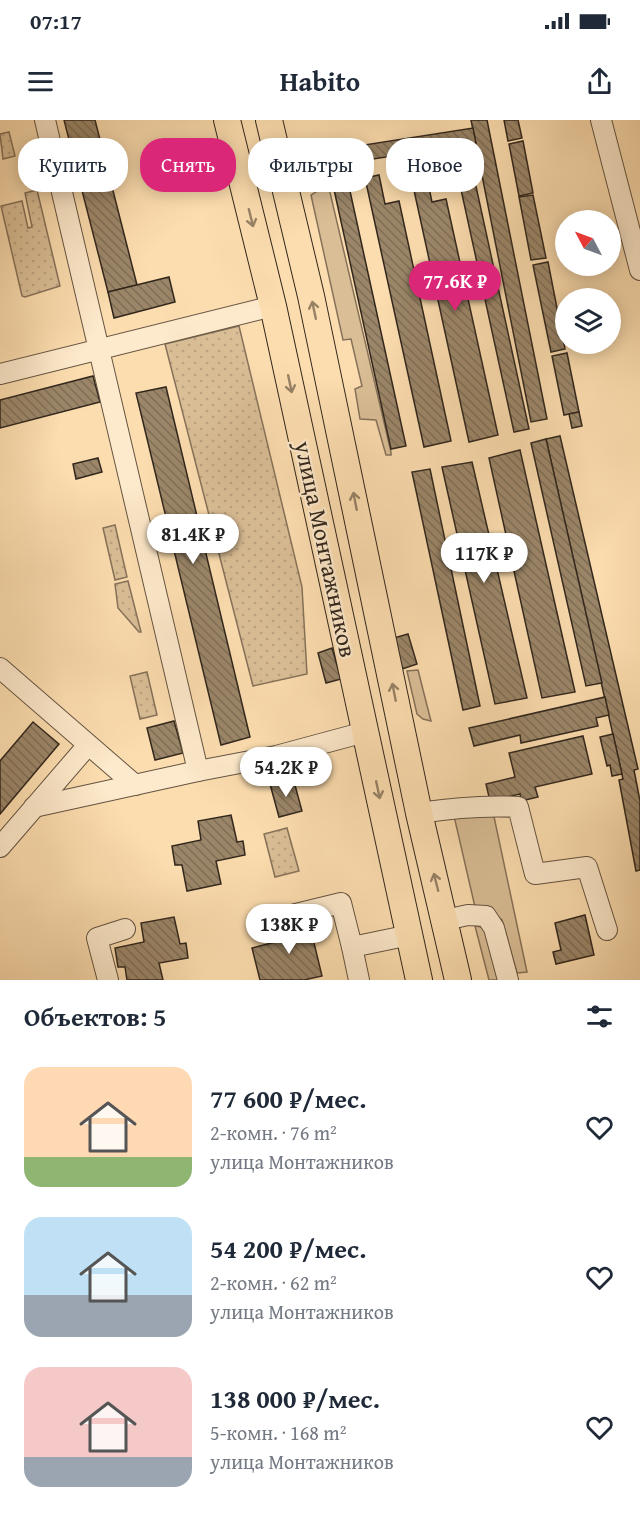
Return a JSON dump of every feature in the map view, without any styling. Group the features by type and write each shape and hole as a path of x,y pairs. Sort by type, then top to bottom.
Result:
{"main road":[{"name":"улица Монтажников","path":"227,120 273,306 419,980"},
{"name":"улица Монтажников","path":"269,120 311,296 419,813 458,980"}],"street":[{"path":"45,120 198,771"},
{"path":"601,120 639,265"},
{"path":"0,374 273,306"},
{"path":"0,668 135,785"},
{"path":"34,807 276,756 365,732"},
{"path":"0,847 88,745"},
{"path":"419,813 442,809 518,807 535,874 588,867 607,930"},
{"path":"263,922 341,903 359,980"},
{"path":"445,920 468,915 486,916 494,928 508,980"},
{"path":"108,980 97,938 125,929"},
{"path":"352,947 410,935"}],"shaded area":[{"path":"9,132 15,156 3,159 0,134"},
{"path":"37,192 60,286 25,297 22,296 1,206 22,201 28,228 32,227 25,193"},
{"path":"316,192 330,192 391,455 386,455 376,420 360,419 355,389 362,386 351,339 343,340 311,195"},
{"path":"239,326 302,587 307,674 253,686 165,344"},
{"path":"115,525 127,577 115,580 103,528"},
{"path":"128,581 141,632 118,608 115,584"},
{"path":"418,670 431,721 417,714 407,671"},
{"path":"147,672 157,715 140,719 130,676"},
{"path":"493,812 527,972 517,973 502,920 489,910 475,907 454,816"},
{"path":"287,828 299,871 275,877 264,834"},
{"path":"475,926 482,927 487,933 499,980 489,980"}],"building":[{"path":"64,120 95,120 100,138 69,138"},
{"path":"471,120 487,120 547,419 531,422 484,185 484,138 475,138"},
{"path":"504,120 518,120 522,138 508,141"},
{"path":"473,128 475,138 409,138"},
{"path":"523,141 533,193 519,196 509,144"},
{"path":"386,142 386,157 374,159 374,143"},
{"path":"379,175 385,204 399,201 451,441 424,447 368,192 374,192 374,176"},
{"path":"82,192 113,192 137,285 108,292"},
{"path":"335,192 350,192 406,446 391,449"},
{"path":"414,192 430,192 432,202 446,199 498,435 469,442"},
{"path":"462,192 477,192 529,429 514,432"},
{"path":"533,195 546,258 531,260 519,197"},
{"path":"548,262 555,298 555,351 551,352 533,265"},
{"path":"169,277 175,302 114,318 108,292"},
{"path":"567,354 579,412 564,415 552,356"},
{"path":"93,376 100,402 0,428 0,400"},
{"path":"166,387 250,737 221,745 136,393"},
{"path":"579,412 582,426 572,428 569,414"},
{"path":"560,436 638,769 634,770 640,801 640,870 636,871 619,780 623,779 546,439"},
{"path":"546,439 602,683 586,686 531,443"},
{"path":"520,450 575,692 542,698 489,458"},
{"path":"98,458 102,472 76,479 73,464"},
{"path":"472,462 527,698 495,704 442,467"},
{"path":"430,469 480,706 463,710 412,472"},
{"path":"408,634 417,664 402,669 394,638"},
{"path":"332,648 341,679 326,683 318,653"},
{"path":"605,697 609,715 596,718 598,726 521,743 520,735 474,746 469,728"},
{"path":"174,721 183,753 155,760 147,728"},
{"path":"33,722 59,744 0,814 0,761"},
{"path":"613,734 622,774 612,776 610,765 607,766 600,737"},
{"path":"583,736 592,774 535,787 538,797 521,801 520,794 490,801 486,784 515,777 509,753"},
{"path":"293,778 302,811 279,817 270,784"},
{"path":"231,815 237,842 243,841 245,855 216,861 221,884 187,891 182,865 175,865 172,846 201,840 198,821"},
{"path":"585,915 594,955 556,964 553,952 561,950 555,923"},
{"path":"174,917 180,944 186,943 188,958 159,963 163,980 127,980 125,967 118,967 115,948 144,942 141,923"},
{"path":"308,918 322,976 304,980 260,980 252,948 287,939 283,925"}]}
